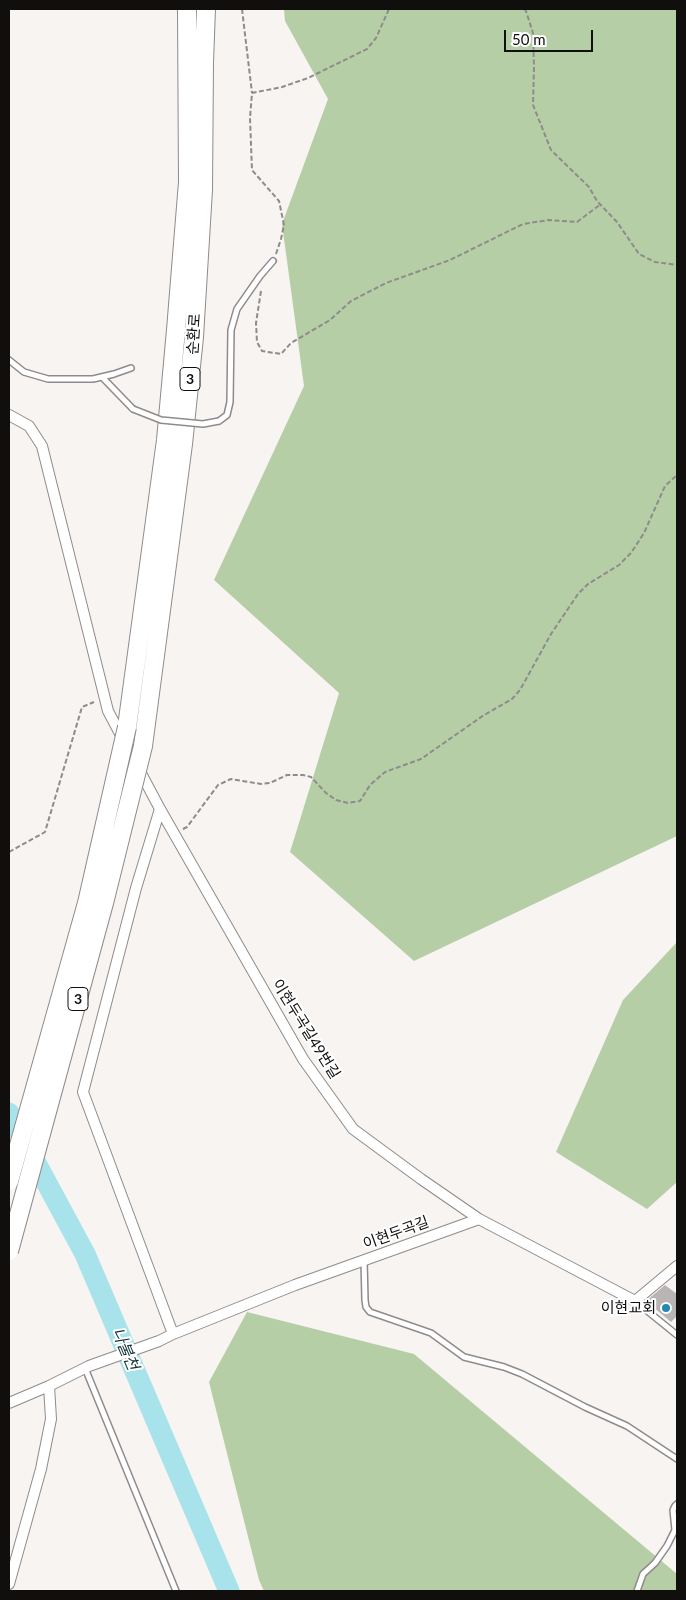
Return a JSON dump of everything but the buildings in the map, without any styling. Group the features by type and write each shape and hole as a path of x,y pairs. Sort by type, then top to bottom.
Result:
{"highway":[{"name":"순환로","path":"9,1181 87,903 127,727 166,440 177,320 188,182 187,9"},
{"name":"순환로","path":"9,1251 104,903 143,746 183,444 194,337 203,190 206,9"}],"street":[{"name":"이현두곡길49번길","path":"9,415 29,426 42,446 108,710 160,809 303,1059 353,1129 479,1219"},
{"path":"160,809 134,897 83,1092 173,1334"},
{"path":"479,1219 634,1301 677,1266"},
{"name":"이현두곡길","path":"87,1367 160,1341 295,1285 479,1219"},
{"path":"9,1403 50,1386 87,1367"},
{"path":"9,1584 41,1468 52,1419 50,1386"}],"lane":[{"path":"102,377 133,409 161,420 203,424 219,420 227,415 230,402 231,330 237,309 273,261"},
{"path":"9,360 24,372 48,379 102,377 131,368"},
{"path":"364,1260 365,1300 366,1307 370,1312 432,1333 464,1356 522,1374 585,1407 627,1426 677,1459"},
{"path":"634,1301 677,1335"},
{"path":"87,1367 176,1591"},
{"path":"637,1591 643,1574 667,1546 675,1530 673,1510 677,1504"}],"path":[{"path":"242,9 252,93 250,118 252,170 279,201 284,225 273,261"},
{"path":"252,93 282,87 308,78 367,49 376,38 389,9"},
{"path":"524,9 532,33 534,67 532,105 551,150 589,187 597,201 617,222 639,254 655,262 677,265"},
{"path":"266,269 256,323 257,342 262,351 281,354 291,343 330,320 352,301 386,283 450,260 523,224 549,220 577,222 601,204"},
{"path":"174,833 187,827 218,786 232,779 262,784 270,783 287,775 303,775 311,778 336,800 348,803 360,801 370,785 385,772 421,759 512,698 520,690 551,634 578,594 588,584 619,565 631,553 644,533 665,486 677,475"},
{"path":"9,852 45,832 82,707 105,696"}],"green space":[{"path":"284,9 677,9 677,836 414,961 290,852 339,693 214,580 304,386 282,224 328,99 285,21"},
{"path":"677,942 677,1182 647,1209 556,1152 623,1000"},
{"path":"247,1312 414,1354 677,1574 677,1591 264,1591 259,1580 209,1382"}],"waterway":[{"name":"나불천","path":"9,1113 85,1254 229,1591"}],"place":[{"name":"이현교회","path":"666,1308"}]}
